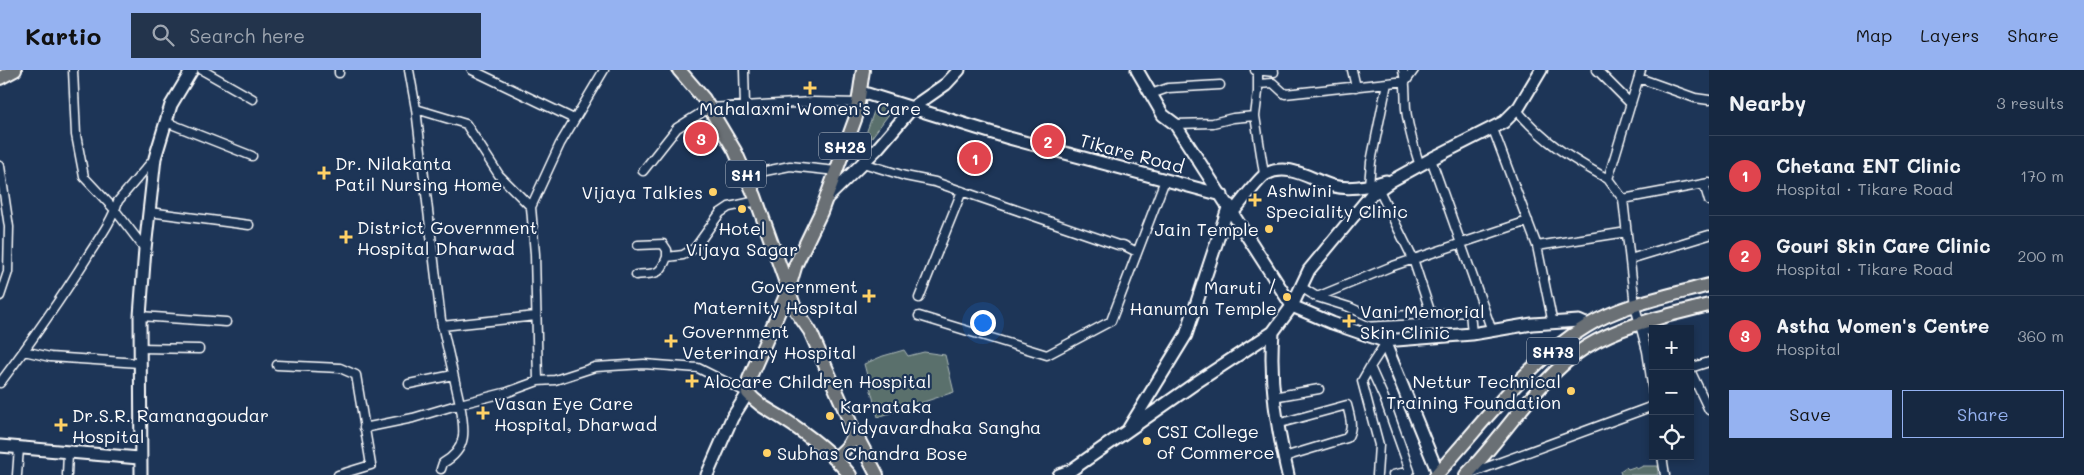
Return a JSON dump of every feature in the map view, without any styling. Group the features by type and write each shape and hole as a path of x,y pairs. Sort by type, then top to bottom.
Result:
{"main road":[{"path":"0,78 15,70"},
{"name":"SH1","path":"679,70 710,108 735,151 757,201 788,292 796,310 810,331 854,431 877,475"},
{"name":"SH28","path":"788,292 796,264 826,199 856,117 863,70"},
{"name":"SH73","path":"1437,474 1494,408 1546,356 1588,325 1611,314 1635,306 1709,285"},
{"path":"788,292 749,379 748,393 756,402 782,418 835,458 850,475"},
{"name":"SH73","path":"1466,475 1530,401 1570,359 1604,338 1640,323 1709,305"},
{"path":"835,458 847,448 852,440 854,431"}],"street":[{"path":"73,70 76,135 84,177 115,210 145,249"},
{"path":"141,475 140,316 155,158 172,105 192,70"},
{"path":"202,70 253,99"},
{"path":"409,70 416,108 442,326 464,426 464,435 456,456 443,463 441,469"},
{"path":"538,381 535,254 531,207 560,144 604,70"},
{"path":"744,70 745,106"},
{"path":"826,199 913,107 946,84 959,70"},
{"path":"1137,70 1163,114 1175,124 1231,208 1292,306 1384,342 1472,334 1532,324 1579,321 1588,325"},
{"path":"1264,174 1254,116 1258,84 1256,70 1274,72"},
{"path":"1352,70 1356,87"},
{"path":"1403,70 1406,81 1406,109 1420,166"},
{"path":"1258,84 1273,84 1285,94 1406,81 1414,70"},
{"path":"1126,431 1186,335 1231,208 1264,174 1282,169 1308,175 1334,186 1374,187 1402,176 1504,122 1516,109 1541,70"},
{"path":"1597,70 1631,104"},
{"path":"476,71 574,119"},
{"path":"1608,179 1640,74 1695,98 1709,100"},
{"path":"1387,83 1371,162 1374,187 1414,259 1431,314"},
{"path":"1151,94 1168,88 1220,86"},
{"path":"643,171 678,128 710,108 821,102 860,97"},
{"name":"Tikare Road","path":"860,97 913,107 1009,138 1222,195"},
{"path":"416,108 466,124 499,175 531,207"},
{"path":"1516,109 1531,127 1557,149 1608,179 1623,199 1635,306 1649,371"},
{"path":"1175,124 1213,123 1233,118 1254,116"},
{"path":"166,122 252,156"},
{"path":"1493,129 1538,246 1553,324"},
{"path":"0,383 50,316 115,210 118,201 155,158"},
{"path":"1431,159 1492,331"},
{"path":"863,162 962,192 1118,245 1123,244 1138,252"},
{"path":"0,166 9,227 8,272 0,296"},
{"path":"746,175 790,166 836,171"},
{"path":"919,316 1047,355 1111,321 1164,180"},
{"path":"1623,199 1706,183 1709,201"},
{"path":"1059,475 1070,471 1273,332 1292,306 1309,270 1370,195 1374,187"},
{"path":"919,298 962,192"},
{"path":"667,257 683,255 695,248 720,213 729,207 757,201"},
{"path":"149,212 249,225"},
{"path":"1317,298 1414,259 1528,221"},
{"path":"1538,246 1627,232"},
{"path":"1630,258 1709,235"},
{"path":"636,275 656,273 662,269 667,257 667,250 663,244 638,245"},
{"path":"1301,287 1317,298 1349,307 1371,317 1470,312 1472,334"},
{"path":"140,316 226,322"},
{"path":"442,326 536,316"},
{"path":"1640,323 1649,331"},
{"path":"1273,332 1271,357 1273,397 1288,475"},
{"path":"1377,475 1379,445 1362,382 1384,342"},
{"path":"1384,342 1437,474"},
{"path":"140,348 199,349"},
{"path":"24,352 50,357 139,363"},
{"path":"1694,368 1709,362"},
{"path":"364,428 413,418 508,392 538,381 555,380 595,366 644,364 698,368 748,393 732,418 707,475"},
{"path":"277,365 340,368 356,376 371,465 338,475"},
{"path":"1370,367 1410,471 1393,475"},
{"path":"1690,370 1709,410"},
{"path":"409,384 453,375"},
{"path":"1273,397 1318,389"},
{"path":"1277,424 1346,405 1352,423 1347,438 1284,456"},
{"path":"1466,475 1649,407"},
{"path":"0,446 140,458"},
{"path":"17,475 19,448"},
{"path":"67,475 68,452"},
{"path":"1663,460 1665,475"}],"green space":[{"path":"877,103 892,110 869,141 864,139"},
{"path":"904,350 908,356 924,352 945,355 954,392 878,417 864,364"},
{"path":"1643,466 1658,466 1658,475 1621,475 1620,471 1626,467 1628,469 1634,467 1637,469"}],"place":[{"name":"Mahalaxmi Women's Care","path":"810,88"},
{"name":"Astha Women's Centre","path":"701,138"},
{"name":"Gouri Skin Care Clinic","path":"1048,141"},
{"name":"Chetana ENT Clinic","path":"975,158"},
{"name":"Dr. Nilakanta Patil Nursing Home","path":"324,173"},
{"name":"Vijaya Talkies","path":"713,192"},
{"name":"Ashwini Speciality Clinic","path":"1255,200"},
{"name":"Hotel Vijaya Sagar","path":"742,209"},
{"name":"Jain Temple","path":"1269,229"},
{"name":"District Government Hospital Dharwad","path":"346,237"},
{"name":"Government Maternity Hospital","path":"869,296"},
{"name":"Maruti / Hanuman Temple","path":"1287,297"},
{"name":"Vani Memorial Skin Clinic","path":"1349,321"},
{"name":"Government Veterinary Hospital","path":"671,341"},
{"name":"Alocare Children Hospital","path":"692,381"},
{"name":"Nettur Technical Training Foundation","path":"1571,391"},
{"name":"Vasan Eye Care Hospital, Dharwad","path":"483,413"},
{"name":"Karnataka Vidyavardhaka Sangha","path":"830,416"},
{"name":"Dr.S.R. Ramanagoudar Hospital","path":"61,425"},
{"name":"CSI College of Commerce","path":"1147,441"},
{"name":"Subhas Chandra Bose","path":"767,453"}]}
